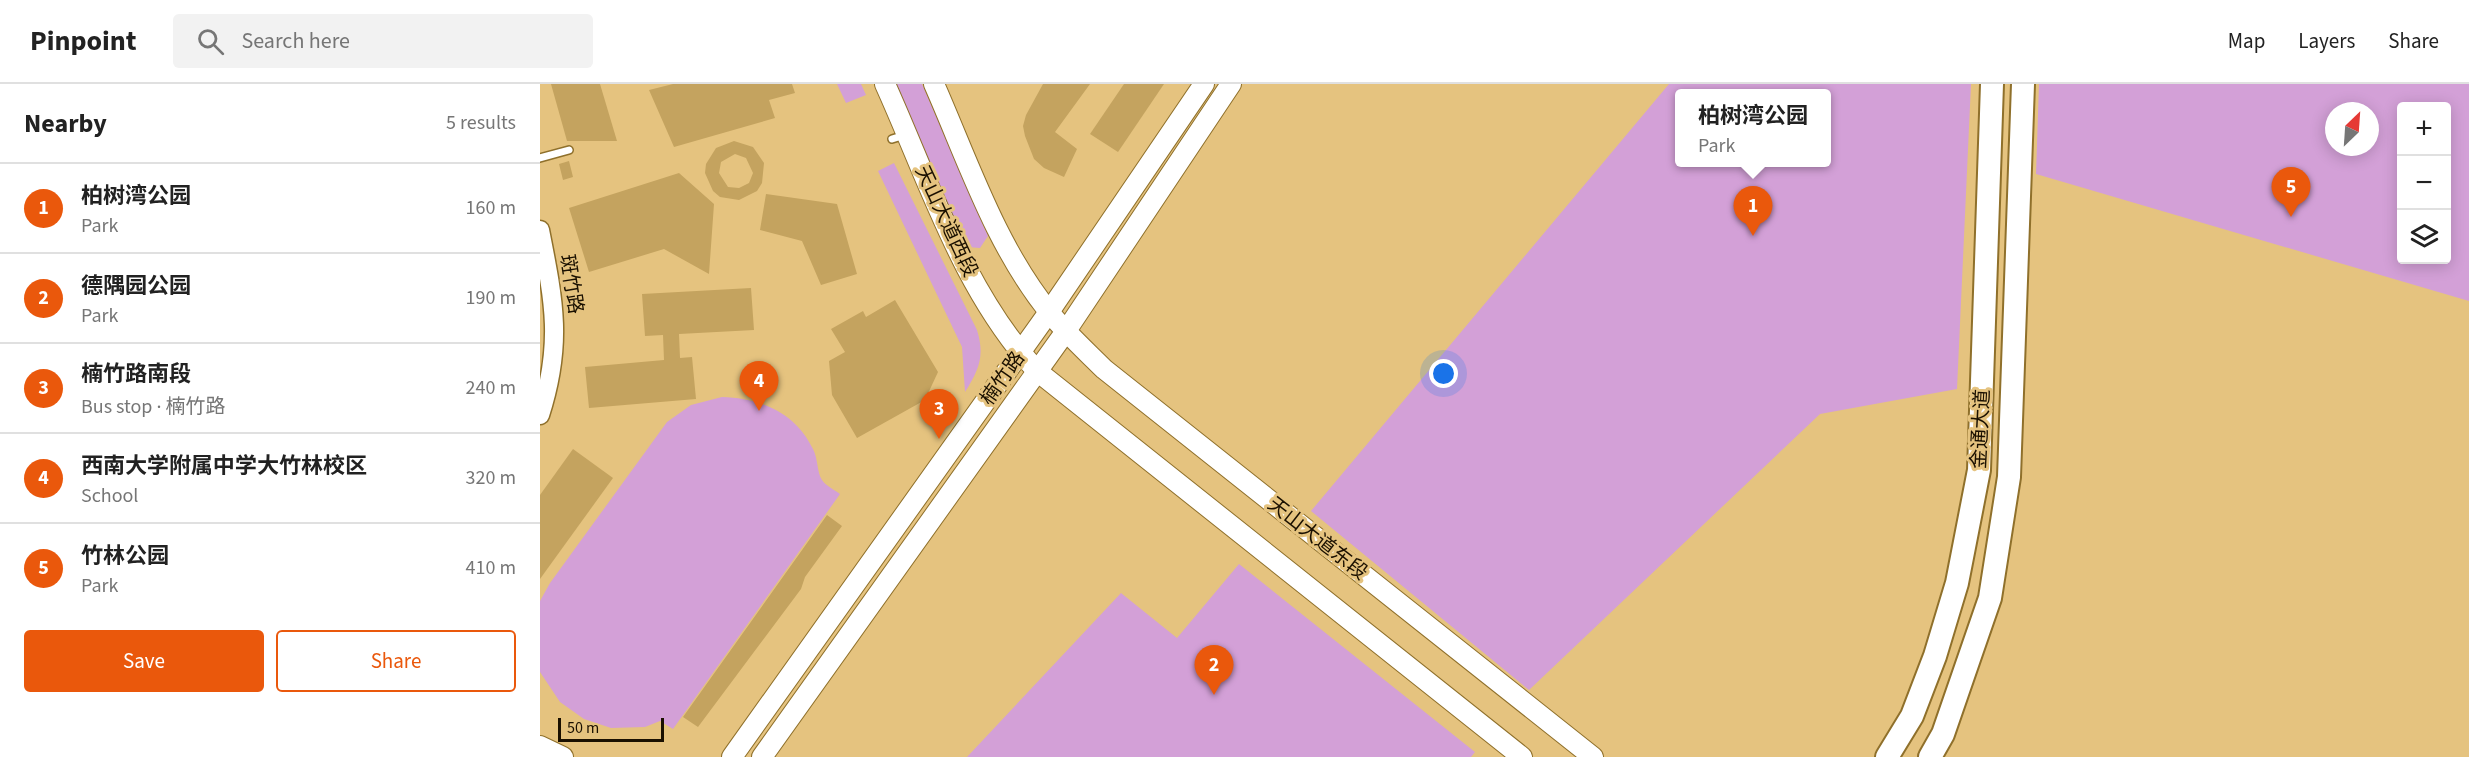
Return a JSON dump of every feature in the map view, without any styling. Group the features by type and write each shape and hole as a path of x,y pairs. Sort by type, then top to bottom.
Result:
{"main road":[{"name":"天山大道西段","path":"885,84 900,137 989,308 1020,352"},
{"path":"934,84 1004,241 1049,312"},
{"name":"楠竹路","path":"732,757 1049,312 1204,84"},
{"name":"楠竹路","path":"762,757 1066,331 1231,84"},
{"name":"金通大道","path":"1887,757 1912,716 1935,656 1957,583 1979,471 1992,84"},
{"name":"金通大道","path":"1930,757 1943,734 1990,598 2009,477 2023,84"},
{"name":"天山大道东段","path":"1049,312 1104,369 1593,757"},
{"path":"1020,352 1037,370 1522,757"},
{"path":"540,746 563,757"}],"street":[{"name":"斑竹路","path":"540,230 554,299 556,327 549,388 540,415"}],"lane":[{"path":"540,158 569,150"}],"shaded area":[{"path":"837,84 861,84 866,95 846,103"},
{"path":"894,84 922,84 988,236 980,248 967,247"},
{"path":"1669,84 1971,84 1957,389 1820,414 1529,690 1311,511"},
{"path":"2039,84 2469,84 2469,301 2036,174"},
{"path":"894,163 977,330 980,348 979,362 974,377 965,392 962,347 878,171"},
{"path":"722,397 763,404 787,417 806,436 816,457 822,480 840,494 673,729 660,721 645,727 611,728 584,719 560,702 540,672 540,601 550,583 667,422 691,405"},
{"path":"1239,564 1475,752 1471,757 967,757 1121,593 1177,638"}],"building":[{"path":"551,84 600,84 617,141 567,141"},
{"path":"673,84 792,84 795,93 769,100 775,118 674,147 649,90"},
{"path":"1043,84 1090,84 1055,132 1077,149 1064,177 1044,168 1034,159 1025,136 1023,126 1026,115"},
{"path":"1124,84 1164,84 1118,152 1090,134"},
{"path":"734,141 753,147 764,163 762,183 757,191 739,200 720,197 713,191 705,173 706,164 716,148","holes":["735,154 746,158 753,173 749,183 739,188 728,187 719,173 721,162"]},
{"path":"569,161 573,177 563,180 559,164"},
{"path":"679,173 714,204 709,274 664,249 589,272 569,208"},
{"path":"766,194 837,204 857,274 821,285 802,241 760,230"},
{"path":"751,288 754,330 679,334 680,358 692,357 696,399 589,408 585,367 664,360 663,335 645,336 642,294"},
{"path":"895,300 938,372 925,400 857,438 832,395 829,361 845,352 831,329 863,311 866,317"},
{"path":"573,449 613,478 540,579 540,495"},
{"path":"827,515 842,526 805,577 801,589 698,727 683,717"}],"place":[{"name":"竹林公园","path":"2291,217"},
{"name":"柏树湾公园","path":"1753,236"},
{"name":"西南大学附属中学大竹林校区","path":"759,411"},
{"name":"楠竹路南段","path":"939,439"},
{"name":"德隅园公园","path":"1214,695"}]}
